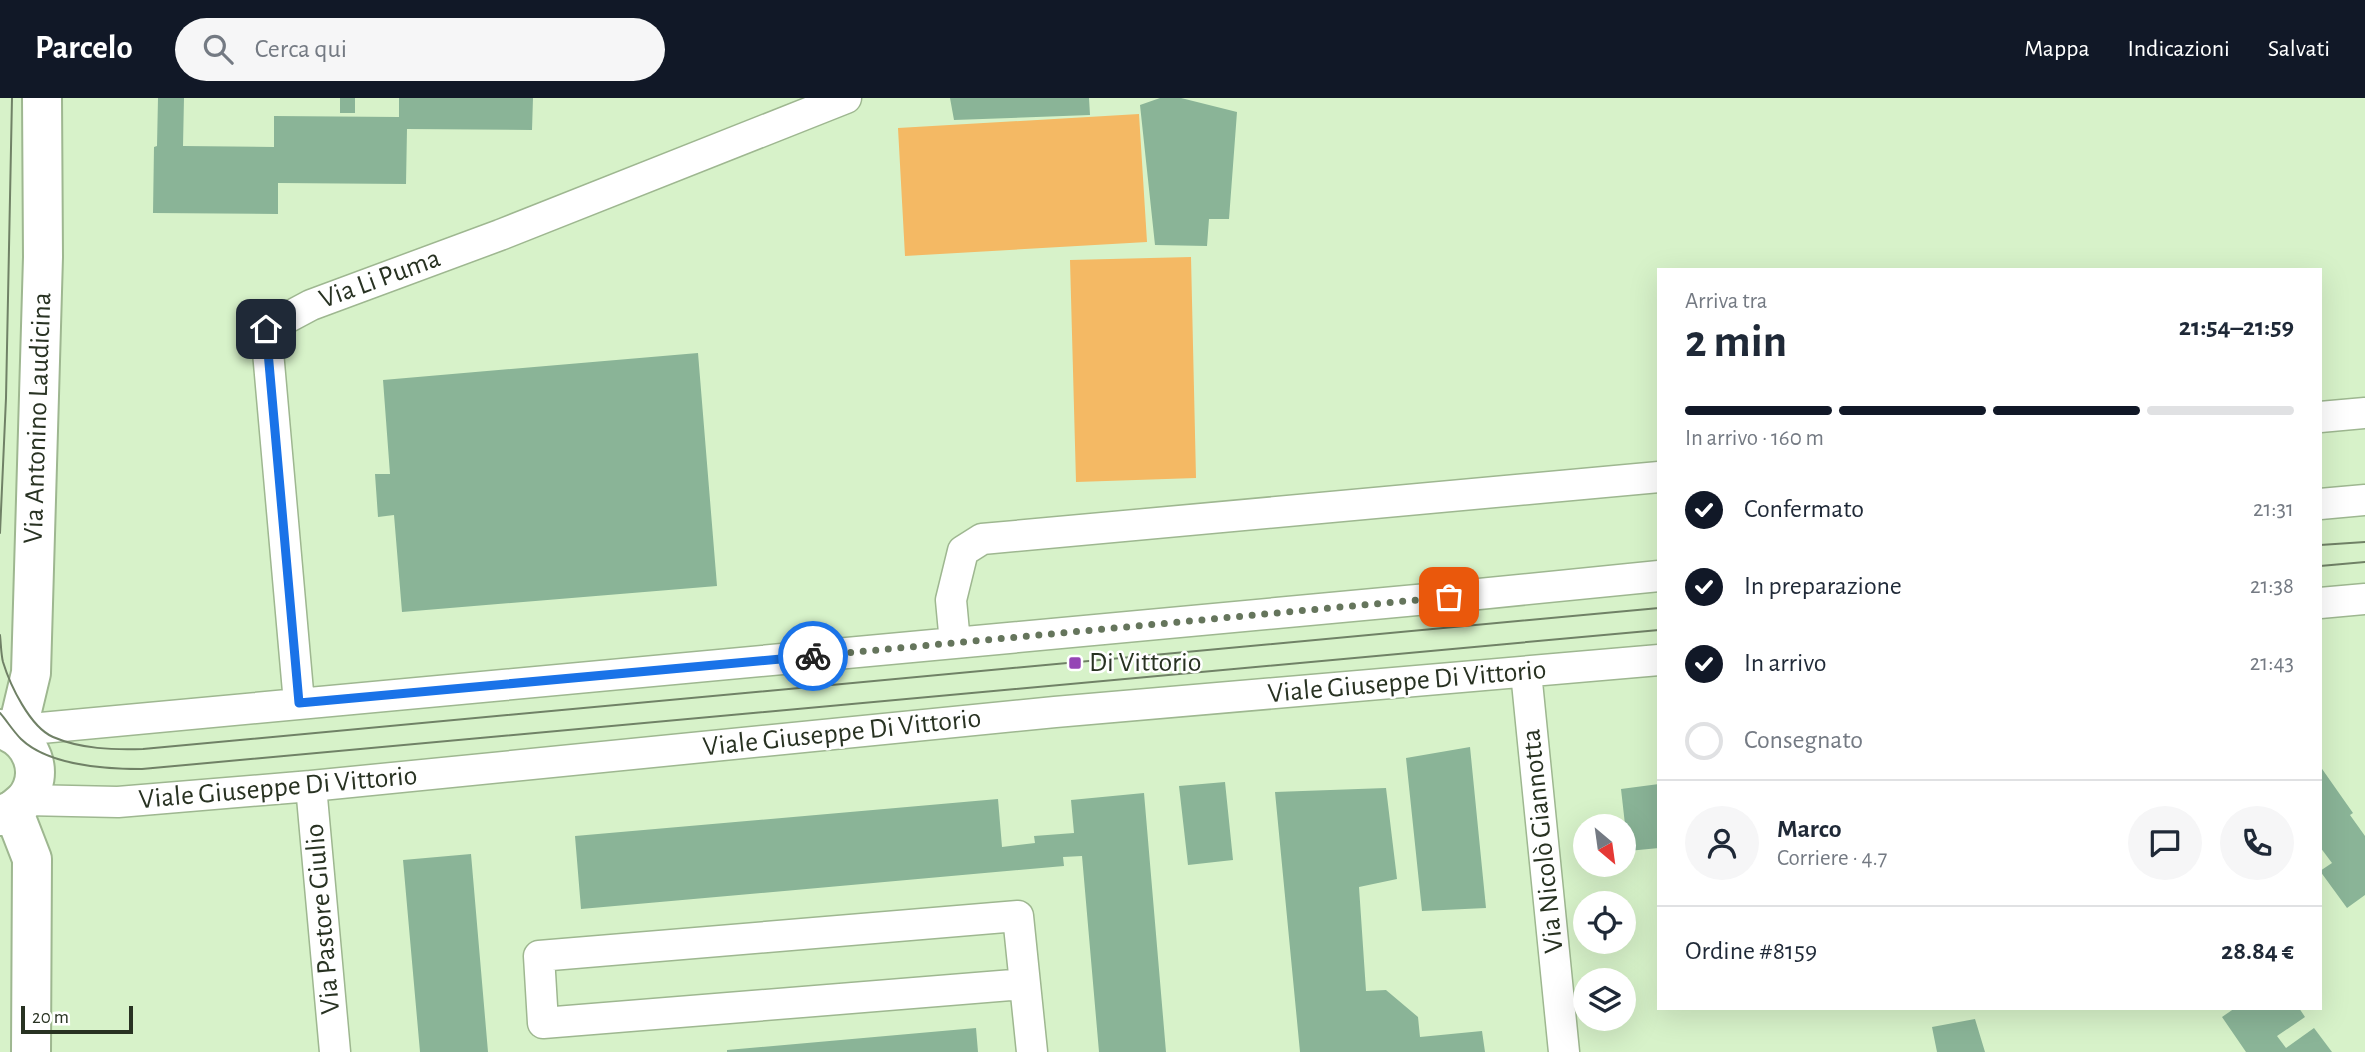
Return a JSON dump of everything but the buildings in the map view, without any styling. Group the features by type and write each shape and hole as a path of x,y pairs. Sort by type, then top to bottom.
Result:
{"street":[{"name":"Via Antonino Laudicina","path":"13,735 31,673 43,257 42,98"},
{"name":"Via Li Puma","path":"299,703 266,329 310,304 500,235 846,98"},
{"path":"2322,417 2365,413"},
{"path":"955,643 951,600 963,551 982,539 1657,477"},
{"path":"2322,504 2365,500"},
{"path":"13,735 41,728 299,703 1657,576"},
{"path":"2322,603 2365,599"},
{"name":"Viale Giuseppe Di Vittorio","path":"13,809 311,786 1055,712 1657,660"},
{"name":"Via Nicolò Giannotta","path":"1526,672 1564,1052"},
{"path":"13,735 31,753 35,767 33,787 13,809 32,859 31,1052"},
{"name":"Via Pastore Giulio","path":"311,786 335,1052"},
{"path":"1025,984 543,1023 539,956 1018,916 1025,984 1032,1052"}],"shaded area":[{"path":"1139,114 1147,242 905,256 898,128"},
{"path":"1191,257 1196,478 1076,482 1070,260"}],"tram line":[{"path":"0,533 6,398 12,98"},
{"path":"2322,545 2365,542"},
{"path":"2322,566 2365,562"},
{"path":"0,635 3,662 11,682 29,715 45,732 64,741 86,746 143,749 1657,608"},
{"path":"0,713 21,739 46,755 78,764 142,769 1657,630"}],"way so far":[{"path":"813,656 1449,597"}],"place":[{"name":"Di Vittorio","path":"1075,663"}],"route":[{"path":"266,329 299,703 813,656"}]}
